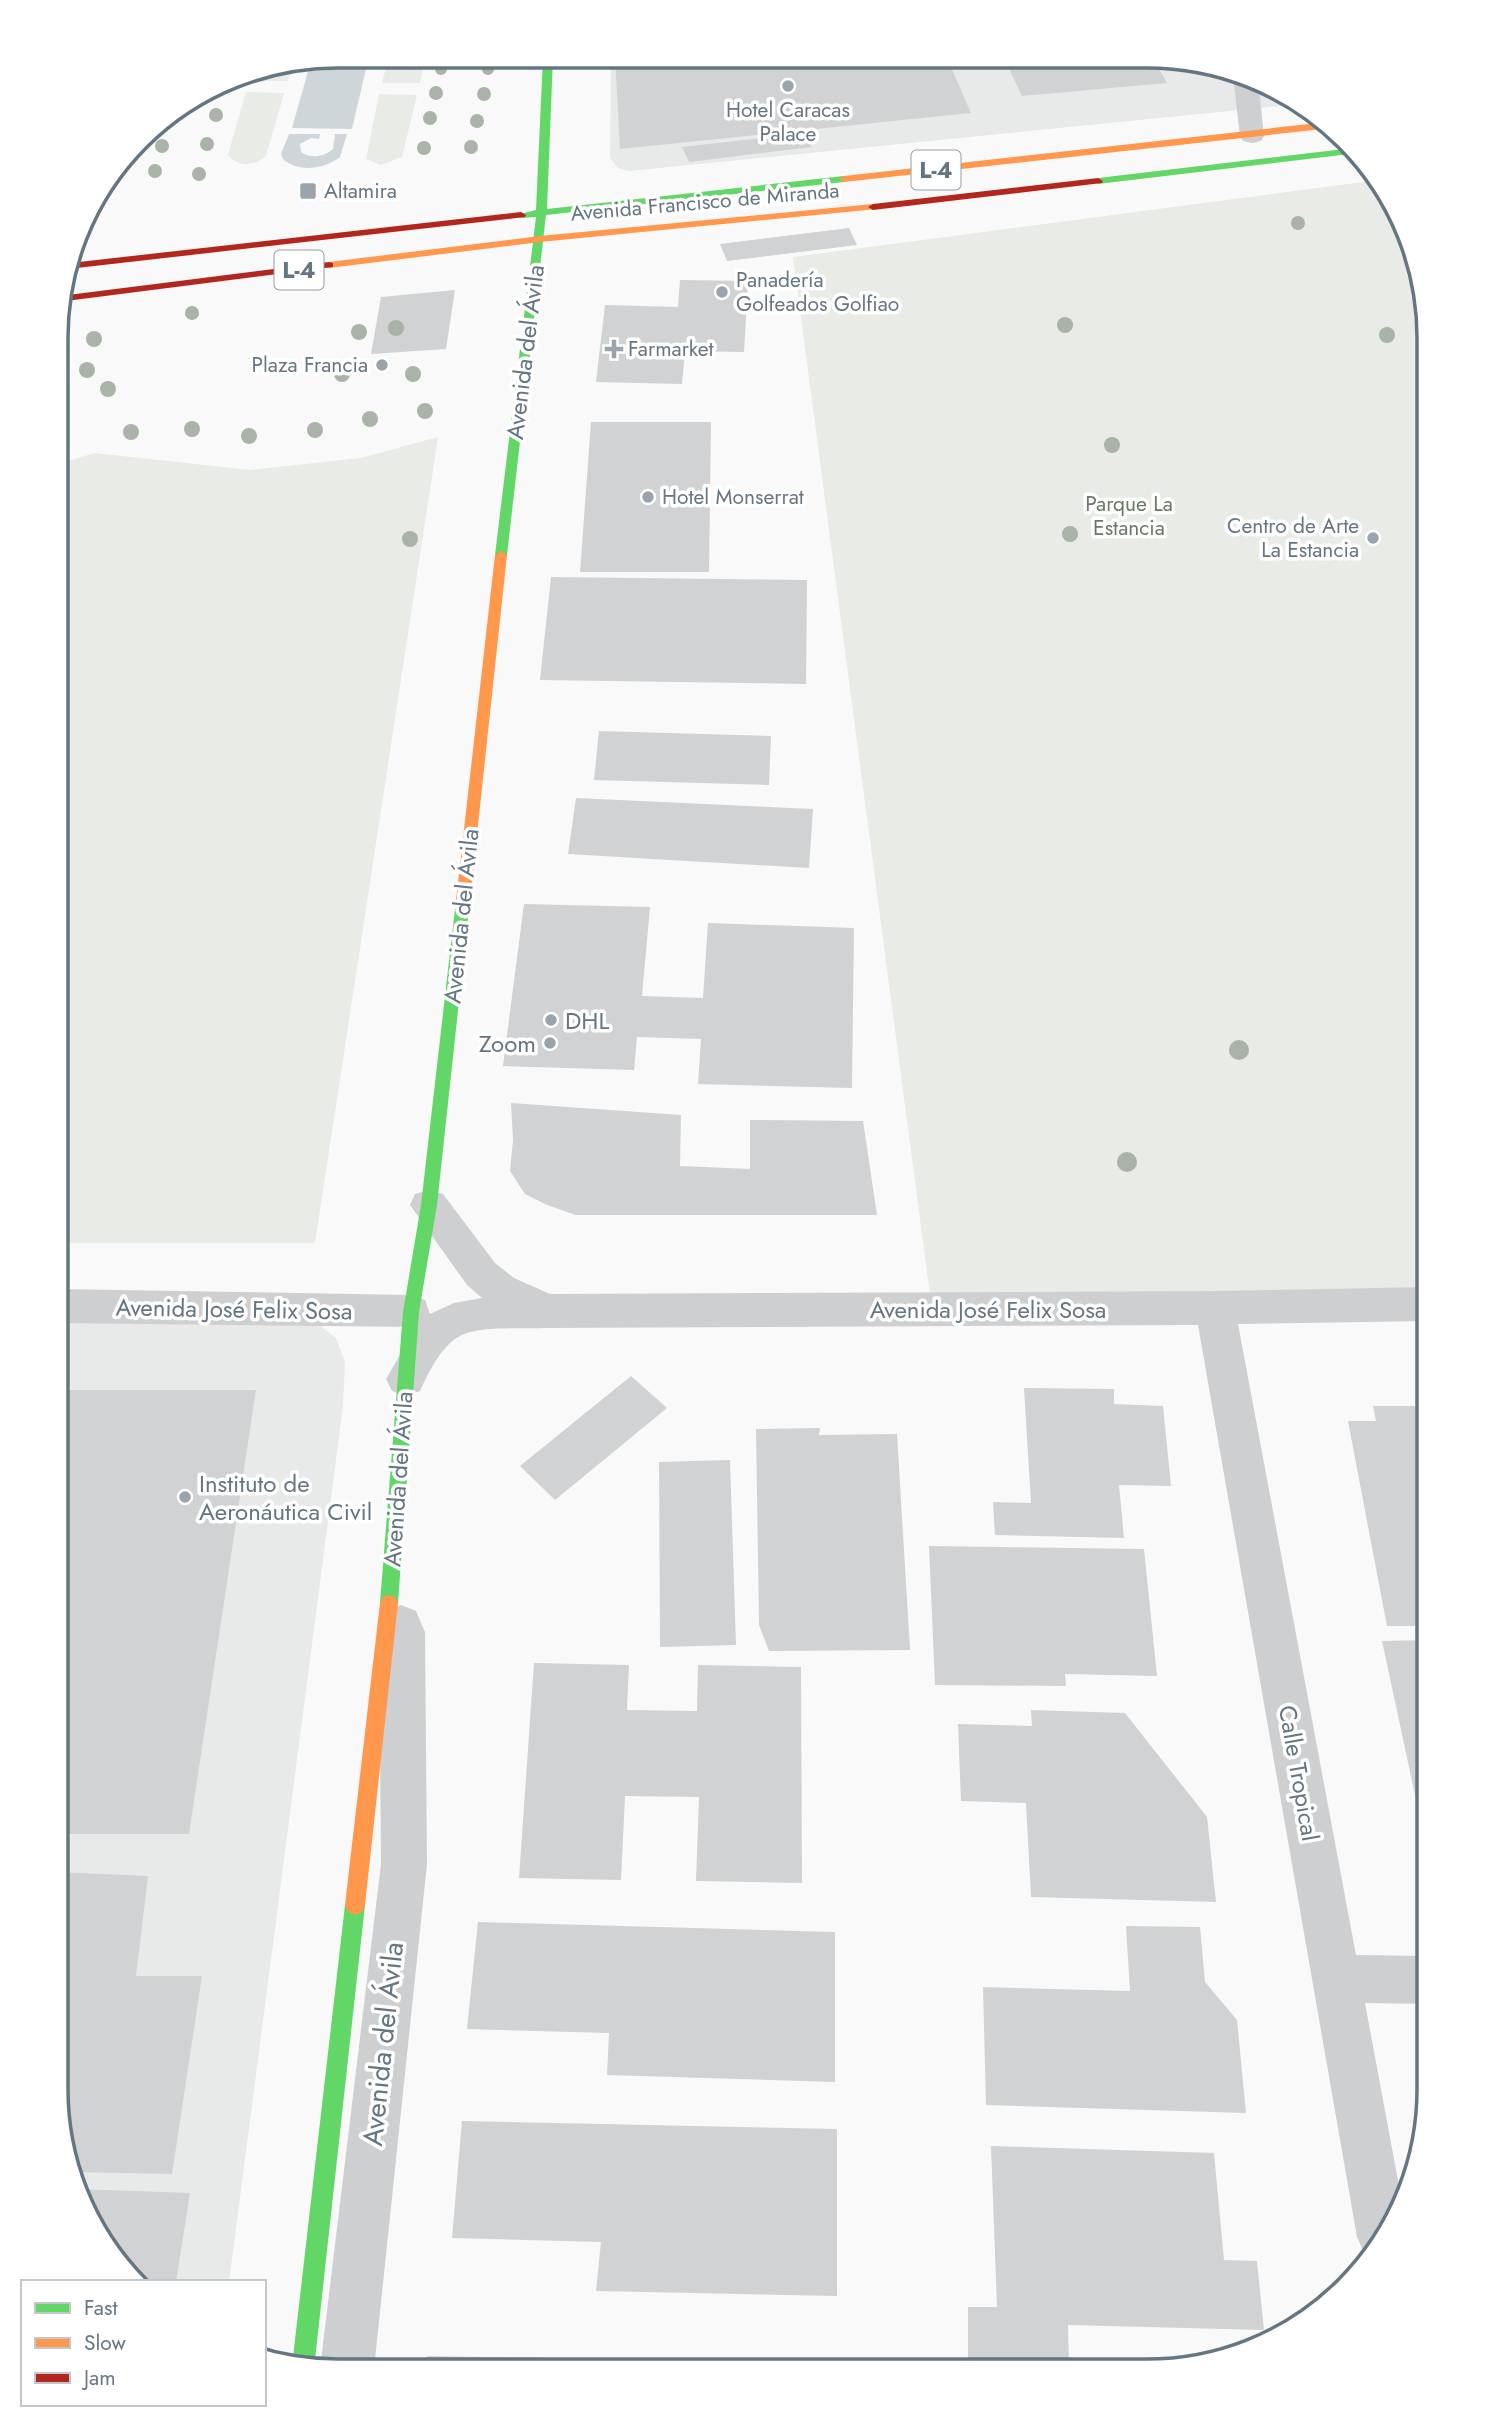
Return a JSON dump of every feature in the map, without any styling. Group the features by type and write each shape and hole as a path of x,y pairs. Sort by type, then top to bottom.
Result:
{"main road":[{"name":"Avenida del Ávila","path":"304,2356 390,1594 411,1312 429,1205 531,285 540,239 548,68"},
{"name":"Avenida Francisco de Miranda","path":"78,265 1315,127"},
{"name":"Avenida Francisco de Miranda","path":"72,297 540,239 801,215 1343,152"}],"street":[{"path":"1246,88 1252,136"},
{"name":"Avenida José Felix Sosa","path":"429,1205 481,1274 500,1290 547,1311"},
{"name":"Avenida José Felix Sosa","path":"406,1379 419,1354 438,1331 454,1319 547,1311 1215,1308 1417,1304"},
{"name":"Avenida José Felix Sosa","path":"68,1306 411,1312"},
{"name":"Calle Tropical","path":"1215,1308 1381,2224"},
{"name":"Avenida del Ávila","path":"348,2359 404,1864 403,1632 390,1594"},
{"path":"1336,1979 1417,1980"}],"shaded area":[{"path":"366,68 352,129 292,128 308,70"},
{"path":"611,68 1165,69 1217,77 1284,106 629,171 618,168 610,158"},
{"path":"289,134 320,134 319,139 311,138 300,144 301,152 313,156 333,149 335,134 347,134 340,157 319,167 304,168 283,159 281,154"},
{"path":"68,1308 311,1319 336,1338 345,1362 343,1406 229,2280 147,2280 114,2239 96,2208 77,2159 69,2107"}],"green space":[{"path":"386,68 423,68 420,83 382,83"},
{"path":"290,72 288,81 257,81"},
{"path":"246,92 284,93 266,156 251,164 236,162 228,155"},
{"path":"379,94 417,95 402,157 381,165 366,159"},
{"name":"Parque La Estancia","path":"1366,182 1381,203 1408,268 1417,338 1417,1302 932,1310 793,257"},
{"path":"438,437 315,1243 68,1243 68,461 94,453 250,470 361,458"}],"building":[{"name":"Hotel Caracas Palace","path":"616,68 951,68 971,113 620,149"},
{"path":"1009,68 1159,69 1167,83 1022,96"},
{"path":"805,133 812,147 689,162 682,147"},
{"path":"849,228 857,245 727,261 720,244"},
{"path":"680,280 748,281 744,352 685,351 682,384 596,382 605,305 678,307"},
{"path":"455,290 446,349 371,354 381,297"},
{"name":"Hotel Monserrat","path":"591,422 711,422 709,572 580,572"},
{"path":"551,577 807,580 806,684 540,680"},
{"path":"599,731 771,736 769,785 594,780"},
{"path":"576,798 813,809 809,868 568,854"},
{"path":"524,904 650,907 642,996 703,998 708,923 854,928 852,1088 698,1084 701,1039 637,1037 634,1070 503,1066"},
{"path":"511,1103 681,1115 680,1166 750,1169 750,1120 863,1121 877,1215 576,1215 525,1194 510,1171 513,1140"},
{"path":"631,1376 667,1408 555,1500 520,1466"},
{"path":"1024,1388 1114,1389 1114,1404 1163,1406 1171,1486 1119,1485 1124,1538 995,1535 993,1502 1031,1503"},
{"path":"68,1390 256,1390 189,1834 68,1834"},
{"path":"1373,1406 1417,1406 1417,1626 1387,1626 1348,1421 1376,1421"},
{"path":"820,1428 819,1435 897,1434 910,1650 769,1651 759,1625 756,1429"},
{"path":"730,1460 736,1645 660,1647 659,1462"},
{"path":"929,1546 1144,1549 1157,1676 1065,1674 1066,1686 935,1685"},
{"path":"1417,1640 1417,1804 1382,1641"},
{"path":"534,1663 629,1665 627,1710 697,1711 698,1665 801,1667 802,1883 696,1881 699,1797 625,1796 621,1880 519,1878"},
{"path":"1031,1710 1125,1713 1207,1817 1216,1902 1031,1897 1026,1803 961,1801 958,1724 1032,1726"},
{"path":"68,1873 148,1876 136,1976 202,1976 172,2174 82,2172 77,2159 68,2089"},
{"path":"478,1922 835,1932 835,2082 607,2075 609,2033 467,2029"},
{"path":"1126,1926 1200,1927 1205,1982 1237,2020 1246,2113 986,2105 983,1987 1130,1991"},
{"path":"462,2121 837,2129 837,2296 596,2291 601,2242 452,2238"},
{"path":"991,2146 1214,2153 1224,2260 1257,2261 1264,2330 1068,2325 1069,2359 968,2359 968,2307 997,2307"},
{"path":"88,2189 190,2193 176,2280 147,2280 104,2224"},
{"path":"427,2356 606,2359 427,2359"}],"traffic: fast":[{"path":"501,555 531,285 540,239 548,68"},
{"path":"1098,181 1343,152"},
{"path":"521,215 844,179"},
{"path":"389,1603 411,1312 429,1205 462,909"},
{"path":"304,2356 355,1905"}],"traffic: slow":[{"path":"844,179 1314,127"},
{"path":"329,265 540,239 873,207"},
{"path":"462,909 501,555"},
{"path":"355,1905 389,1603"}],"traffic: jam":[{"path":"873,207 1098,181"},
{"path":"78,265 521,215"},
{"path":"72,297 329,265"}],"place":[{"name":"Hotel Caracas Palace","path":"788,86"},
{"name":"Altamira","path":"308,191"},
{"name":"Panadería Golfeados Golfiao","path":"722,292"},
{"name":"Farmarket","path":"614,349"},
{"name":"Plaza Francia","path":"382,365"},
{"name":"Hotel Monserrat","path":"648,497"},
{"name":"Centro de Arte La Estancia","path":"1373,538"},
{"name":"DHL","path":"551,1020"},
{"name":"Zoom","path":"550,1043"},
{"name":"Instituto de Aeronáutica Civil","path":"185,1497"}]}
